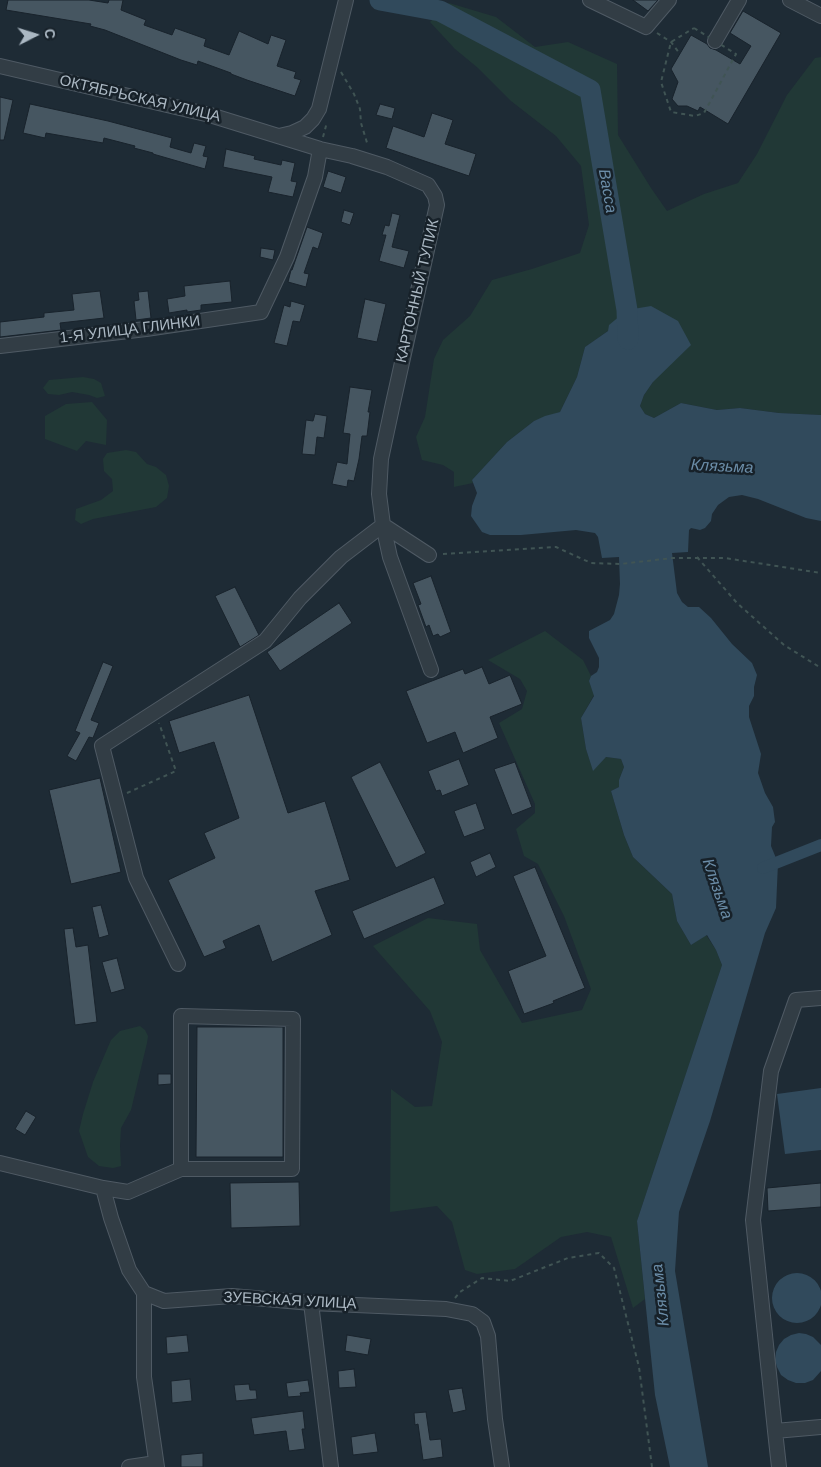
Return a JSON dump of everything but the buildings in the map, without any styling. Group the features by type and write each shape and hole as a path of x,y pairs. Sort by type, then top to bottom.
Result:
{"street":[{"path":"278,136 292,133 305,127 313,119 318,109 346,0"},
{"path":"590,0 646,27 669,0"},
{"path":"715,41 739,0"},
{"path":"790,0 821,16"},
{"name":"ОКТЯБРЬСКАЯ УЛИЦА","path":"0,66 210,115 278,136"},
{"name":"КАРТОННЫЙ ТУПИК","path":"278,136 388,168 428,185 435,196 437,205 381,459 379,494 390,557 431,670"},
{"name":"1-Я УЛИЦА ГЛИНКИ","path":"0,346 146,329 261,312 288,257 315,177 320,149"},
{"path":"178,964 136,878 102,746 266,641 300,598 341,557 383,525 430,555"},
{"path":"780,1467 753,1220 771,1072 796,1000 821,998"},
{"path":"0,1163 103,1188 128,1192 181,1168 292,1169 293,1019 181,1016 181,1168"},
{"path":"103,1188 129,1270 144,1293 144,1377 156,1465 129,1467"},
{"name":"ЗУЕВСКАЯ УЛИЦА","path":"144,1293 164,1301 232,1296 311,1303 446,1309 472,1314 484,1322 488,1336 495,1419 502,1467"},
{"path":"311,1303 331,1467"},
{"path":"775,1431 821,1426"}],"path":[{"path":"694,28 736,54 704,113 695,116 671,112 661,82 672,42 694,28"},
{"path":"660,34 672,42 680,54"},
{"path":"340,70 354,94 360,109 364,136 374,163"},
{"path":"430,555 556,548 591,563 620,564 673,558 724,558 821,573"},
{"path":"697,557 737,603 784,645 821,668"},
{"path":"116,798 176,771 155,711"},
{"path":"446,1309 460,1292 482,1278 510,1281 568,1258 599,1253 614,1268 639,1367 652,1467"}],"green space":[{"path":"449,3 496,17 535,47 568,42 617,64 618,135 667,211 704,194 738,183 757,154 787,95 815,58 821,57 821,415 779,413 740,408 717,410 681,403 654,418 645,414 640,406 644,395 653,382 608,331 585,347 577,377 560,412 534,421 507,442 472,480 473,483 454,487 454,472 443,465 422,460 416,437 425,417 434,359 443,340 470,316 492,280 580,253 589,225 581,166 556,136 511,101 478,68 455,49 430,22"},
{"path":"83,377 94,379 101,383 105,396 97,398 72,392 59,395 48,394 43,388 49,380"},
{"path":"92,402 107,420 106,445 86,441 77,451 45,439 45,416 66,404"},
{"path":"126,450 136,452 147,464 156,467 166,475 169,486 167,498 156,507 93,519 81,524 75,520 76,509 101,500 113,491 112,479 104,471 103,459 107,453"},
{"path":"545,631 583,660 591,676 589,681 594,695 581,718 586,749 593,770 606,757 621,759 624,767 619,780 619,787 611,791 624,835 633,857 672,894 677,921 691,945 706,935 716,950 722,965 637,1221 645,1299 633,1308 611,1237 587,1232 561,1237 515,1269 477,1274 465,1270 452,1222 437,1206 390,1212 391,1089 415,1107 432,1106 442,1042 430,1011 373,946 428,918 477,924 480,950 522,1023 582,1010 591,989 564,916 538,864 524,856 516,829 535,813 535,804 499,723 522,709 527,691 520,679 488,660"},
{"path":"140,1026 148,1036 131,1110 121,1128 121,1166 113,1168 99,1166 88,1157 79,1131 83,1114 93,1082 111,1040 120,1031"}],"water":[{"name":"Клязьма","path":"651,306 678,321 691,345 653,382 644,395 640,406 645,414 654,418 681,403 717,410 740,408 779,413 821,415 821,521 806,518 758,499 742,495 729,497 718,505 712,514 711,521 705,528 700,530 691,528 689,530 688,552 672,553 677,593 682,602 688,607 699,607 711,618 732,644 752,663 757,675 754,696 749,706 749,717 761,754 758,773 765,793 773,807 775,822 772,827 771,846 778,863 776,908 765,933 710,1121 679,1212 675,1271 708,1467 670,1467 655,1395 637,1221 722,965 707,935 691,945 677,921 672,894 633,857 624,835 611,791 619,787 619,780 624,767 621,759 606,757 593,771 586,749 581,718 594,696 589,681 599,667 599,658 589,638 589,631 610,620 614,614 620,584 619,557 602,558 598,537 595,533 576,530 521,535 490,535 482,532 471,516 472,506 477,493 472,480 507,442 534,421 560,412 577,377 585,347 608,331 609,325 627,310"},
{"path":"821,1088 821,1150 785,1154 777,1094"},
{"path":"797,1273 811,1277 818,1284 822,1298 818,1312 811,1319 797,1323 783,1319 776,1312 772,1298 776,1284 783,1277"},
{"path":"799,1333 813,1337 821,1345 821,1371 813,1380 805,1383 796,1383 781,1375 775,1360 779,1345 784,1339"}],"waterway":[{"name":"Васса","path":"380,0 440,11 590,90 627,310 628,339"},
{"path":"763,868 821,845"}]}
